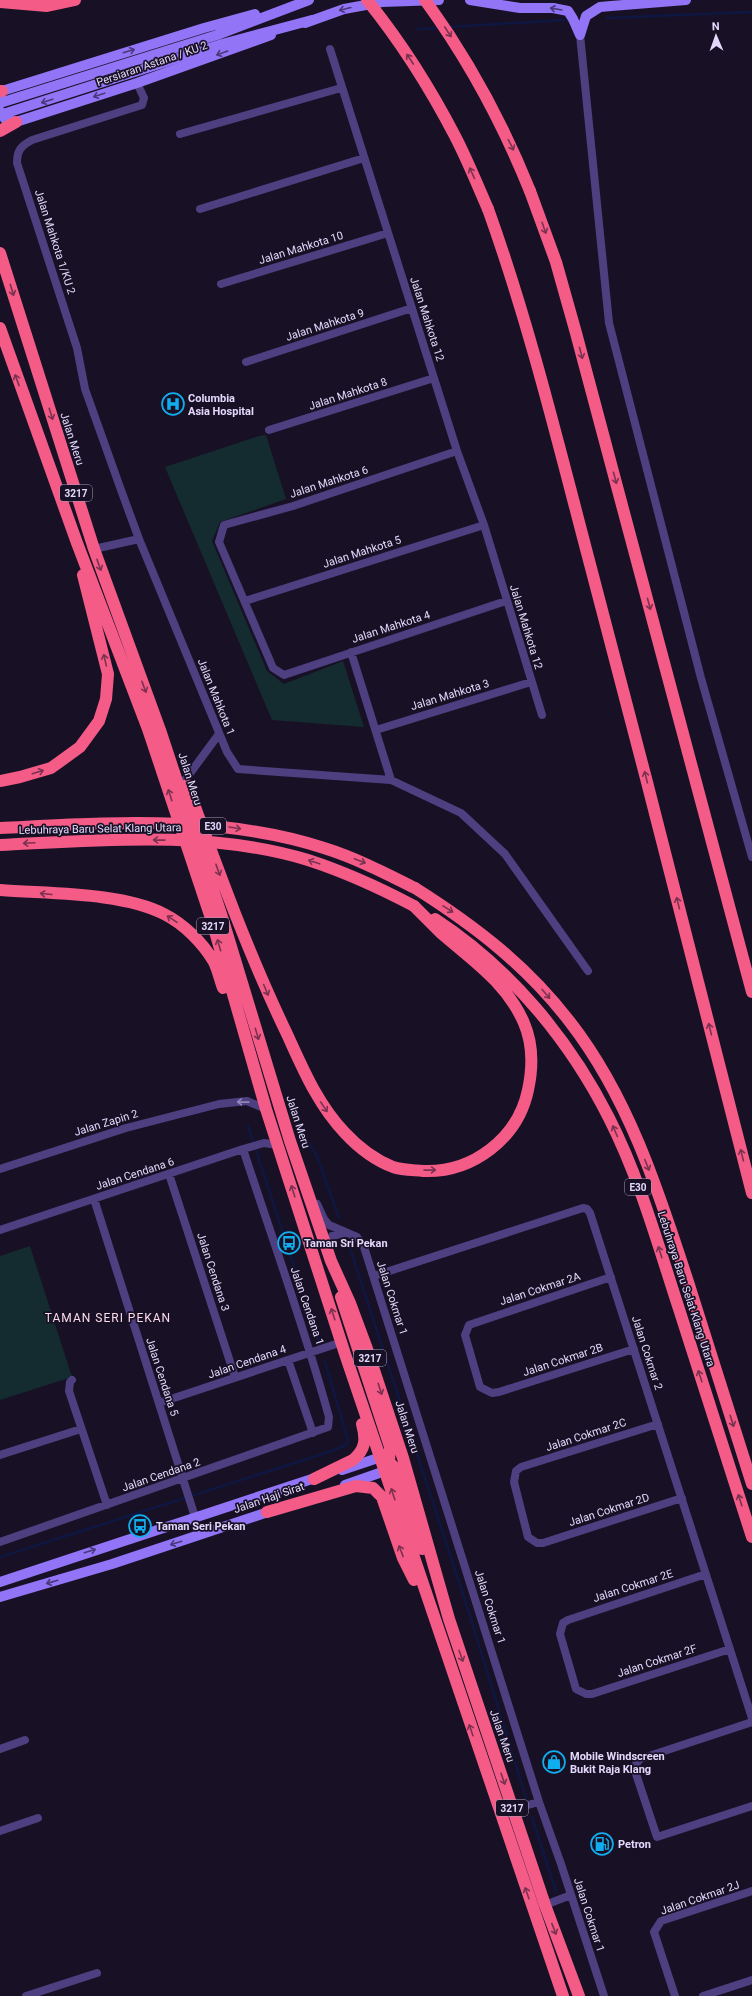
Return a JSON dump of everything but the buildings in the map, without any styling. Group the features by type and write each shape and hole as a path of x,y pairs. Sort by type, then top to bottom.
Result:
{"highway":[{"path":"0,2 47,6 74,0"},
{"path":"367,0 391,30 415,66 455,136 488,208 509,268 533,351 624,691 752,1193"},
{"path":"426,0 462,54 515,153 553,255 576,333 752,992"},
{"path":"0,131 16,122"},
{"name":"Jalan Meru","path":"0,253 94,549 160,730 222,916 290,1141 331,1261 350,1303 401,1450 449,1619 545,1905 579,1996"},
{"name":"3217","path":"0,328 77,543 148,729 212,921 266,1109 344,1348 385,1463 440,1638 563,1996"},
{"path":"0,343 10,359"},
{"path":"0,781 20,778 51,768 80,747 99,721 106,699 108,674 101,640 87,597 77,543"},
{"path":"160,730 185,780 247,945 272,1003 322,1104 344,1133 358,1146 375,1158 394,1167 432,1171 463,1165 481,1156 498,1144 510,1131 520,1115 527,1096 532,1075 532,1058 524,1023 515,1005 482,966 440,932 414,906"},
{"name":"Lebuhraya Baru Selat Klang Utara","path":"0,828 148,823 230,827 285,837 324,848 370,865 415,888 459,916 499,947 538,984 561,1011 599,1065 623,1110 647,1164 668,1221 752,1484"},
{"name":"Lebuhraya Baru Selat Klang Utara","path":"0,845 188,840 235,845 287,855 326,866 368,882 414,906 454,932 490,960 525,995 555,1031 585,1074 610,1119 634,1175 654,1232 752,1537"},
{"path":"0,890 119,901 142,906 164,914 186,929 202,945 215,963 235,1022 252,1060"},
{"path":"331,1261 349,1325 390,1447 385,1463 397,1474 413,1525 449,1619"},
{"path":"314,1479 353,1460 363,1449 366,1438 351,1389 344,1348"},
{"path":"267,1512 356,1486 373,1488 382,1497 403,1558 440,1638"}],"street":[{"name":"Persiaran Astana / KU 2","path":"0,95 204,28 308,0"},
{"name":"Persiaran Astana / KU 2","path":"16,122 137,83 344,9 382,2 439,0"},
{"path":"470,0 520,8 553,8 568,11 574,18 580,35 609,323 702,678 752,857"},
{"path":"580,35 586,16 600,8 686,0"},
{"name":"Persiaran Astana / KU 2","path":"0,115 222,44 312,20"},
{"name":"Jalan Mahkota 12","path":"330,49 341,88 457,451 484,525 542,715"},
{"name":"Jalan Mahkota 1/KU 2","path":"121,490 85,389 77,348 17,163 17,154 21,146 32,140 142,105 144,98 137,83"},
{"path":"180,134 341,88"},
{"path":"0,111 5,119 16,122"},
{"path":"200,209 364,158"},
{"name":"Jalan Mahkota 10","path":"221,284 388,233"},
{"name":"Jalan Mahkota 9","path":"246,362 412,308"},
{"name":"Jalan Mahkota 8","path":"269,430 434,378"},
{"name":"Jalan Mahkota 6","path":"245,601 219,542 224,525 293,506 457,451"},
{"name":"Jalan Mahkota 1","path":"121,490 139,539 219,734 227,752 238,769 391,780"},
{"name":"Jalan Mahkota 5","path":"245,601 484,525"},
{"path":"94,549 139,539"},
{"name":"Jalan Mahkota 4","path":"245,601 273,668 284,675 506,601"},
{"path":"351,652 391,780 461,813 505,854 588,971"},
{"name":"Jalan Mahkota 3","path":"376,730 531,682"},
{"path":"185,780 219,734"},
{"name":"Jalan Zapin 2","path":"0,1169 126,1128 219,1104 247,1101 266,1109"},
{"name":"Jalan Cokmar 1","path":"290,1141 324,1220 329,1226 357,1237 364,1247 539,1802 604,1996"},
{"name":"Jalan Cendana 6","path":"0,1230 246,1148 270,1143 278,1145"},
{"name":"Jalan Cendana 1","path":"246,1148 274,1247 311,1352 329,1417 328,1427"},
{"name":"Jalan Cendana 3","path":"169,1174 235,1377"},
{"name":"Jalan Cendana 5","path":"94,1199 195,1516"},
{"name":"Jalan Cokmar 2","path":"374,1276 583,1208 587,1209 590,1213 611,1277 752,1718"},
{"path":"326,1246 332,1236 346,1232"},
{"name":"Jalan Cokmar 2A","path":"499,1392 492,1393 480,1388 465,1335 469,1325 611,1277"},
{"name":"Jalan Cendana 4","path":"159,1403 311,1352 344,1348"},
{"name":"Jalan Cokmar 2B","path":"499,1392 634,1349"},
{"path":"288,1360 313,1433"},
{"path":"72,1380 68,1391 107,1505"},
{"name":"Jalan Cokmar 2C","path":"543,1543 537,1543 528,1537 514,1482 516,1471 521,1467 658,1424"},
{"name":"Jalan Cendana 2","path":"0,1542 328,1427"},
{"path":"0,1455 81,1428"},
{"name":"Jalan Haji Sirat","path":"0,1582 195,1516 314,1479 385,1463"},
{"name":"Jalan Haji Sirat","path":"0,1597 112,1564 267,1512 385,1463"},
{"name":"Jalan Cokmar 2D","path":"543,1543 682,1498"},
{"name":"Jalan Cokmar 2E","path":"592,1694 586,1694 576,1689 560,1634 563,1623 568,1620 706,1574"},
{"name":"Jalan Cokmar 2F","path":"592,1694 730,1649"},
{"path":"752,1722 640,1759 636,1764 635,1771 657,1837 752,1806"},
{"path":"0,1748 26,1740"},
{"path":"512,1809 539,1802"},
{"path":"0,1831 38,1818"},
{"name":"Jalan Cokmar 2J","path":"675,1996 654,1932 661,1921 752,1891"},
{"path":"545,1905 571,1896"},
{"path":"26,1996 97,1973"},
{"path":"703,1996 752,1980"}],"green space":[{"path":"266,435 286,499 220,522 212,541 267,671 284,684 343,661 364,727 272,720 165,467"},
{"path":"30,1246 72,1377 0,1400 0,1256"}],"waterway":[{"path":"607,18 752,12"},
{"path":"449,27 564,20"},
{"path":"418,29 440,28"},
{"path":"291,1112 317,1156 339,1218"},
{"path":"248,1126 318,1339"},
{"path":"349,1245 469,1613 526,1798"},
{"path":"0,1557 329,1452 346,1445 348,1440 325,1362"},
{"path":"532,1818 556,1891"}],"place":[{"name":"Columbia Asia Hospital","path":"173,404"},
{"name":"Taman Sri Pekan","path":"289,1243"},
{"name":"Taman Seri Pekan","path":"140,1526"},
{"name":"Mobile Windscreen Bukit Raja Klang","path":"554,1762"},
{"name":"Petron","path":"602,1844"}],"district":[{"name":"TAMAN SERI PEKAN","path":"108,1318"}]}
